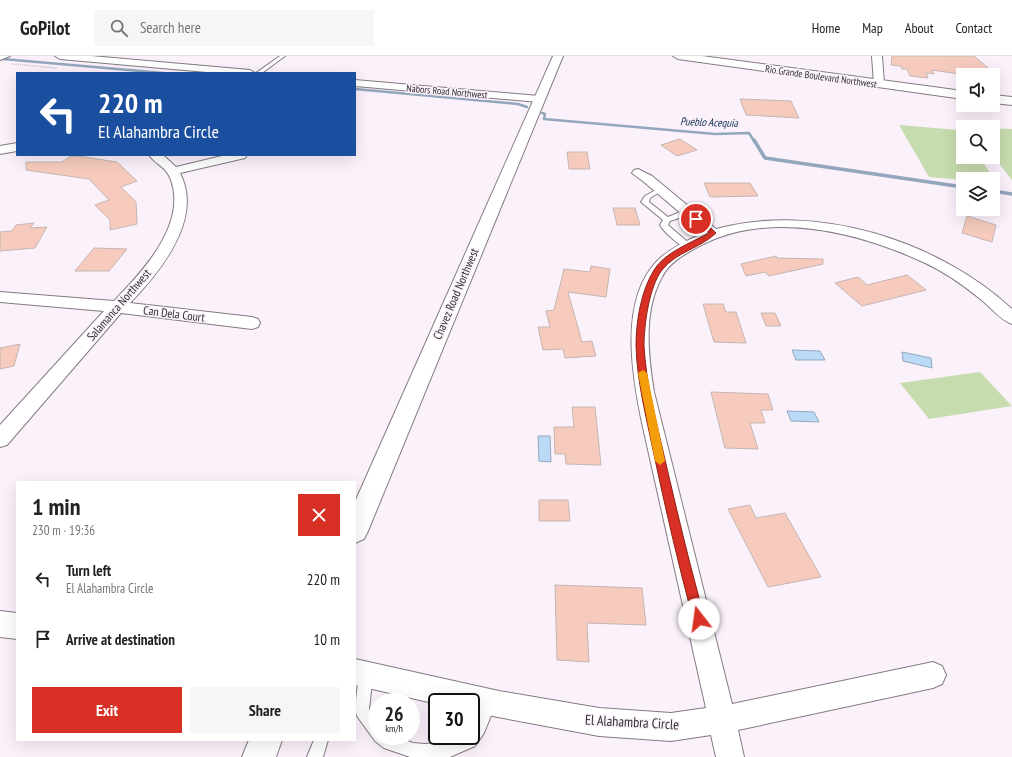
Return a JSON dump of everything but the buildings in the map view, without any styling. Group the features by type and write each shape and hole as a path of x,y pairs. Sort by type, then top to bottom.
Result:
{"street":[{"path":"0,57 5,56"},
{"path":"60,56 239,72"},
{"name":"Chavez Road Northwest","path":"356,530 558,56"},
{"name":"Rio Grande Boulevard Northwest","path":"678,56 956,94"},
{"path":"877,56 879,84"},
{"name":"Nabors Road Northwest","path":"356,83 539,100"},
{"path":"1000,100 1012,102"},
{"path":"0,150 16,147"},
{"path":"156,156 175,171 237,156"},
{"name":"Salamanca Northwest","path":"0,439 157,260 171,236 179,213 180,193 175,171"},
{"path":"638,173 713,233"},
{"path":"730,757 706,646 663,476 643,382 640,345 643,316 649,286 658,270 670,258 713,233 763,224 792,223 849,232 909,249 960,276 982,292 1012,318"},
{"name":"Can Dela Court","path":"0,297 117,307 252,323"},
{"path":"0,624 16,626"},
{"name":"El Alahambra Circle","path":"360,673 489,703 599,722 671,727 722,720 933,676"},
{"path":"259,757 266,741"}],"lane":[{"path":"260,72 283,56"},
{"path":"661,190 647,197 645,202 667,220"},
{"path":"688,212 667,220 664,225 666,229 688,247"},
{"path":"360,673 362,711 368,720"},
{"path":"392,745 415,754 439,757 456,752 470,742 479,727 489,703"},
{"path":"315,757 321,741"}],"green space":[{"path":"899,125 956,130 956,164 984,164 989,172 956,172 956,179 929,177"},
{"path":"1000,128 1012,129 1012,180 999,164"},
{"path":"980,372 1012,406 929,419 900,383"}],"water":[{"path":"792,350 820,351 825,360 796,360"},
{"path":"902,352 931,358 932,368 903,361"},
{"path":"787,411 814,412 819,422 791,421"},
{"path":"538,436 550,436 551,462 539,461"}],"waterway":[{"name":"Pueblo Acequia","path":"3,59 152,72"},
{"name":"Pueblo Acequia","path":"356,89 518,104 527,107"},
{"name":"Pueblo Acequia","path":"542,113 545,114 544,119 715,134 749,133 754,141"},
{"name":"Pueblo Acequia","path":"754,140 765,158 956,186"},
{"name":"Pueblo Acequia","path":"1000,192 1012,194"}],"slow traffic":[{"path":"643,373 643,382 660,461"}],"route":[{"path":"696,219 713,233 700,239 670,258 658,270 649,286 643,316 640,345 643,382 677,536 699,619"}]}
